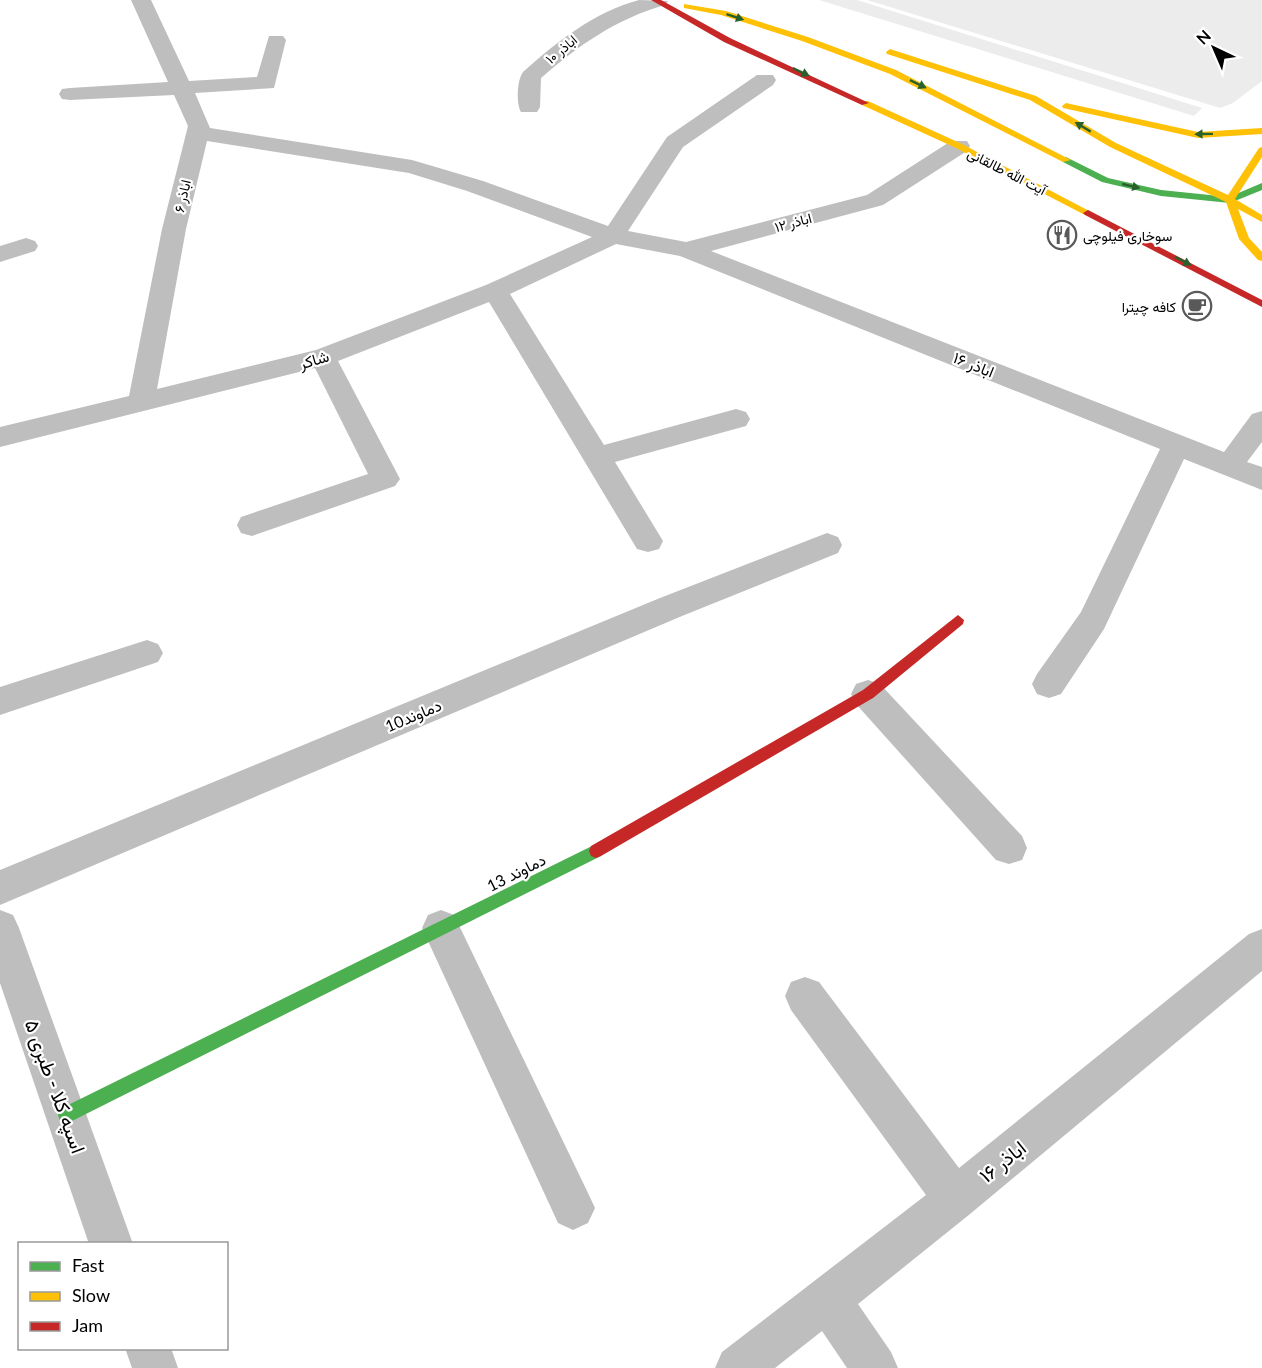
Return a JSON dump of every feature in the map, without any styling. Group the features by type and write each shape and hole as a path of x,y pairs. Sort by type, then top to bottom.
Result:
{"main road":[{"path":"728,0 783,20 838,36"},
{"path":"656,1 723,13 805,39 893,72 1105,180 1161,193 1230,200 1262,186"},
{"name":"آیت الله طالقانی","path":"656,1 747,49 958,146 1262,304"},
{"path":"881,49 1033,98 1197,135 1262,131"},
{"path":"1033,98 1113,145 1230,200 1262,219"},
{"path":"1083,169 1104,172 1120,166 1123,156 1113,145"},
{"path":"1230,200 1262,150"},
{"path":"1230,200 1244,239 1262,258"},
{"name":"دماوند 13","path":"66,1115 602,848 868,694 958,620"}],"street":[{"name":"اباذر ۶","path":"141,0 199,126 174,229 141,402"},
{"name":"اباذر ۱۰","path":"529,107 530,76 578,34 636,6 656,1"},
{"path":"70,94 266,83 276,40"},
{"path":"613,236 675,142 765,80"},
{"name":"اباذر ۱۲","path":"197,133 412,167 475,186 613,236 686,250 874,200 958,146"},
{"name":"شاکر","path":"0,437 323,357 495,291 613,236"},
{"path":"0,254 26,246"},
{"name":"اباذر ۱۶","path":"686,250 1262,479"},
{"path":"495,291 648,541"},
{"path":"252,525 385,480 323,357"},
{"path":"597,457 736,419"},
{"path":"1229,466 1262,421"},
{"path":"1049,684 1093,620 1176,445"},
{"name":"دماوند10","path":"0,888 671,607 827,545"},
{"path":"0,701 147,653"},
{"path":"868,694 1010,848"},
{"name":"اسپه کلا - طبری ۵","path":"0,928 13,1007 66,1115 110,1242"},
{"path":"441,928 573,1208"},
{"name":"اباذر ۱۶","path":"738,1368 955,1199 1262,947"},
{"path":"805,996 955,1199"},
{"path":"827,1299 875,1368"},
{"path":"149,1350 155,1368"}],"shaded area":[{"path":"819,0 857,0 1202,108 1194,116"},
{"path":"867,0 1262,0 1262,81 1233,103 1220,108"}],"traffic: fast":[{"path":"1066,160 1105,180 1161,193 1230,200 1262,186"},
{"path":"66,1115 596,851"}],"traffic: slow":[{"path":"687,6 723,13 805,39 893,72 1066,160"},
{"path":"890,52 1033,98 1113,145 1230,200 1262,219"},
{"path":"865,103 959,146 1088,213"},
{"path":"1066,106 1198,135 1262,131"},
{"path":"1262,150 1230,200 1244,239 1262,258"}],"traffic: jam":[{"path":"655,0 727,40 865,103"},
{"path":"1088,213 1262,304"},
{"path":"596,851 868,694 958,620"}],"place":[{"name":"سوخاری فیلوچی","path":"1062,235"},
{"name":"کافه چیترا","path":"1197,306"}]}
